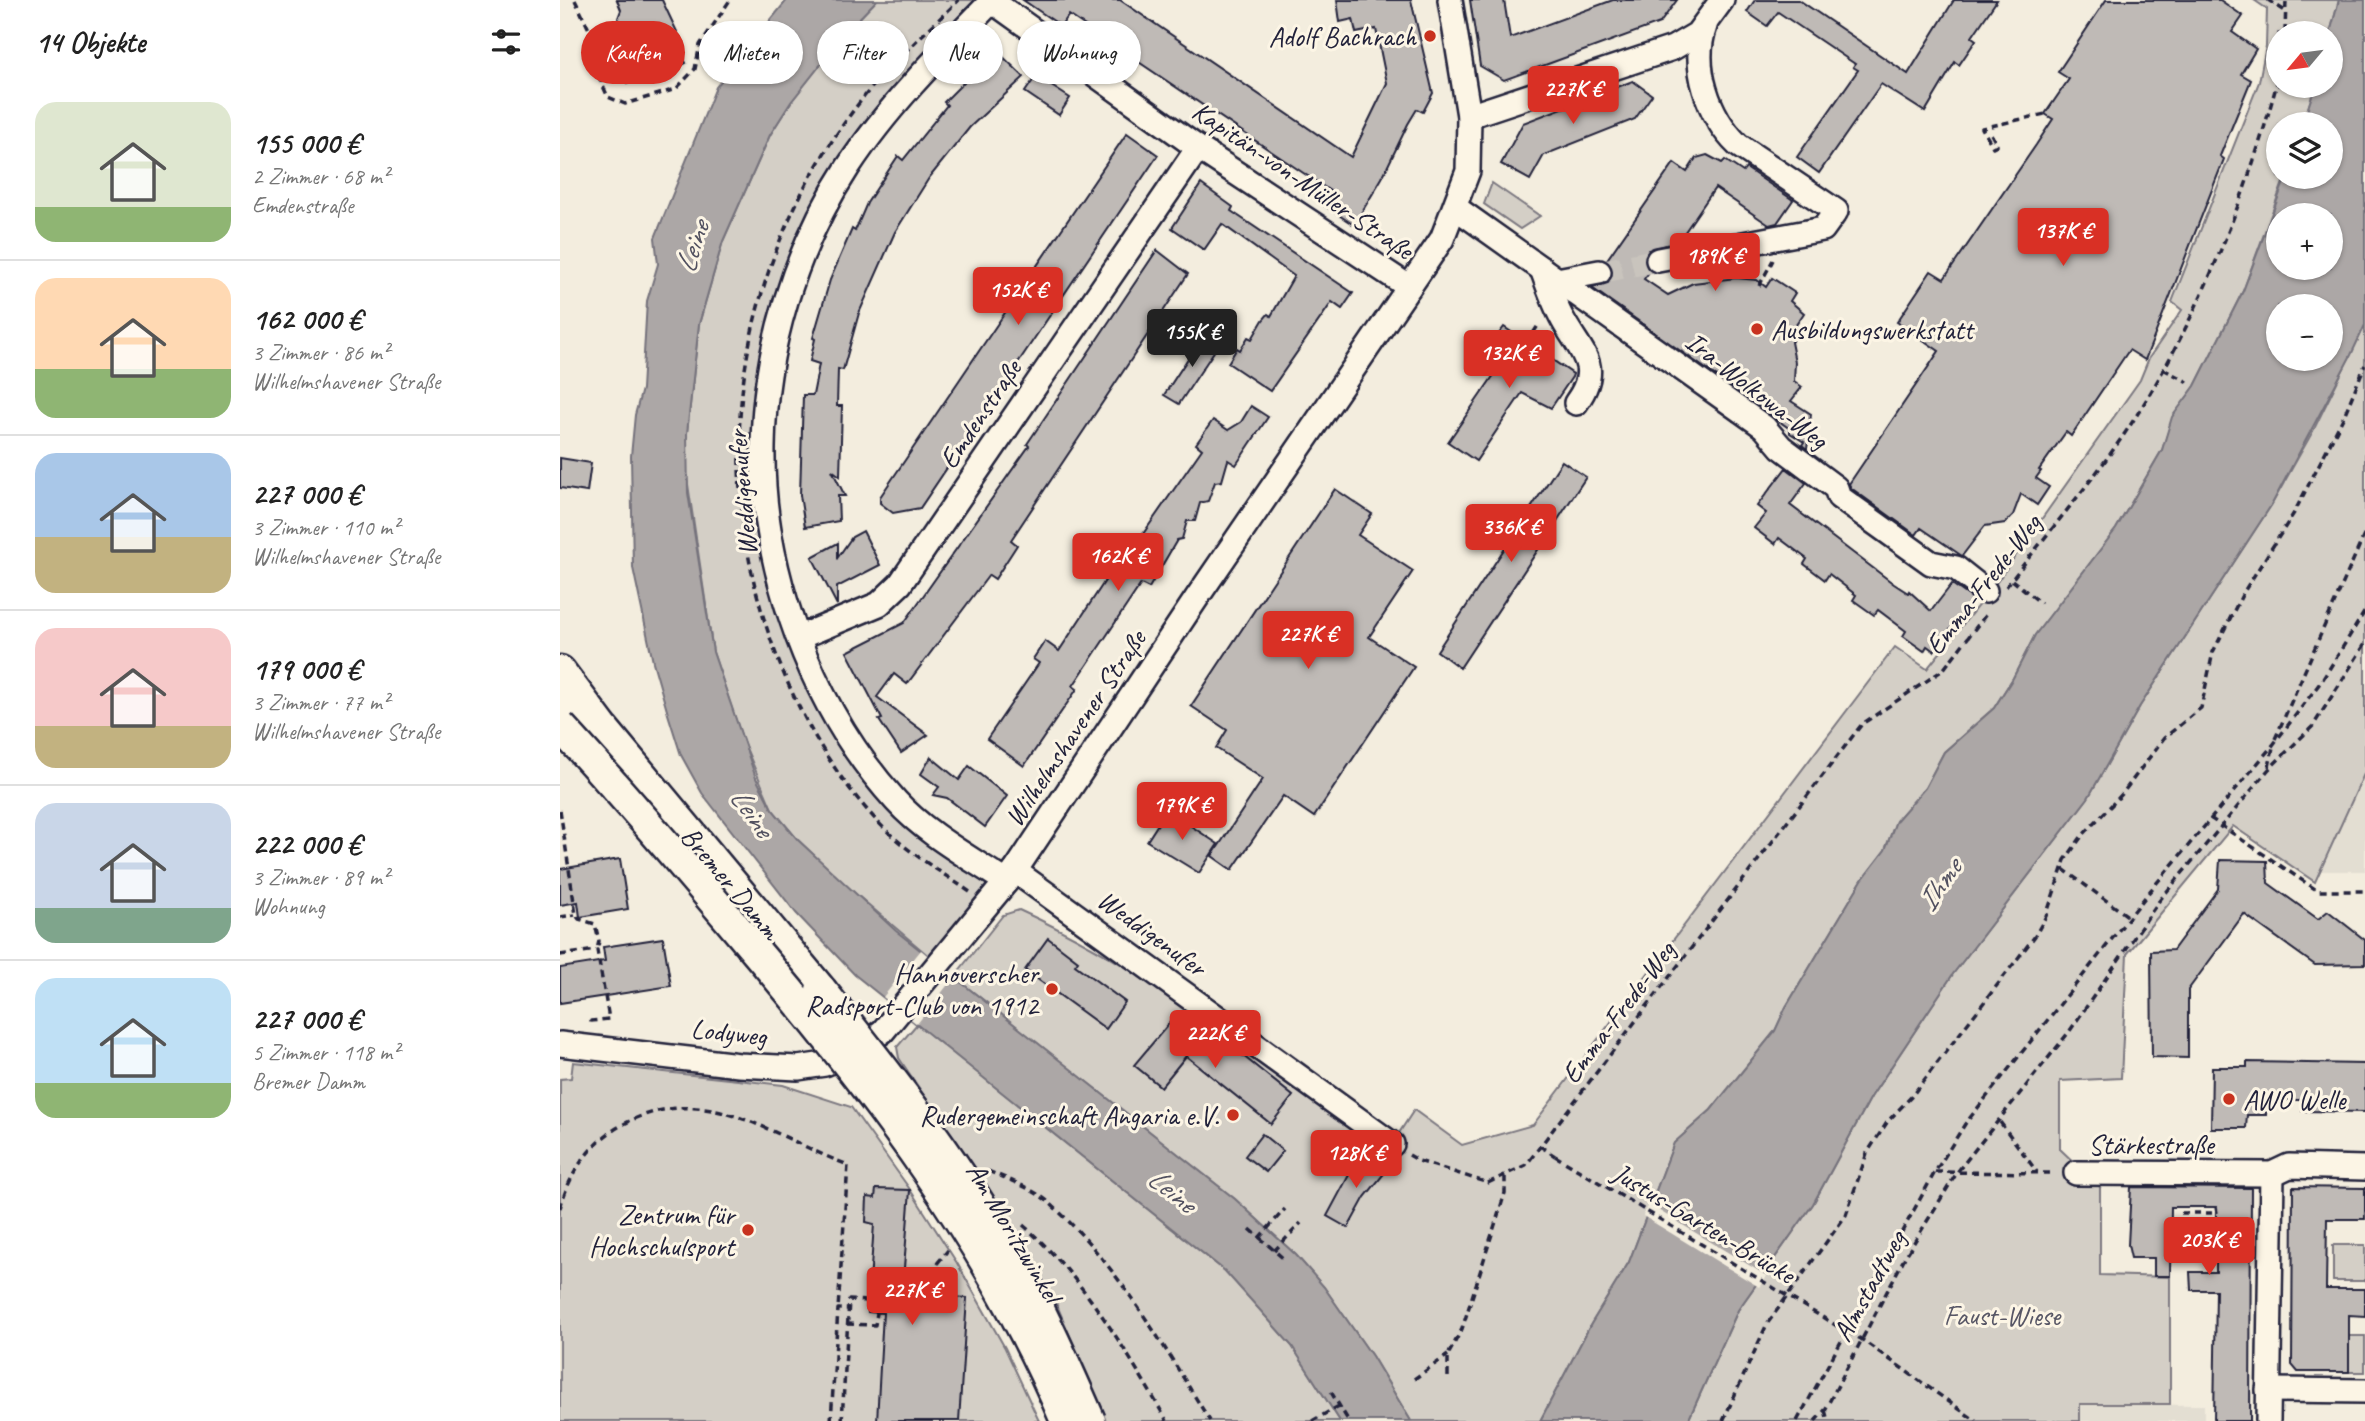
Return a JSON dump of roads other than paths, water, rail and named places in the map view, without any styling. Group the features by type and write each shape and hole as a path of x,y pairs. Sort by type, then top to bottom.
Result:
{"main road":[{"name":"Bremer Damm","path":"560,671 602,727 879,1062 927,1127 1009,1254 1046,1323 1090,1421"},
{"name":"Bremer Damm","path":"560,726 676,856 802,1004 907,1140 985,1256 1037,1357 1066,1421"}],"street":[{"name":"Wilhelmshavener Straße","path":"883,1031 1010,876 1442,239 1468,171 1469,116 1450,0"},
{"path":"1658,260 1823,229 1836,211 1738,145 1719,123 1700,65 1700,38 1722,0"},
{"name":"Kapitän-von-Müller-Straße","path":"993,1 1198,148 1409,287"},
{"name":"Weddigenufer","path":"993,1 925,72 847,168 808,242 781,318 770,370 763,448 772,544 800,637 837,718 864,761 896,802 924,826 1010,876 1392,1144"},
{"path":"1469,116 1672,48 1689,40 1705,26"},
{"name":"Emdenstraße","path":"800,637 879,604 900,584 1198,148"},
{"name":"Ira-Wolkowa-Weg","path":"1456,208 1764,427 1781,447 1836,488 1839,497 1931,563 1956,568 1993,597"},
{"path":"1576,403 1589,382 1587,361 1563,320 1549,274 1599,272"},
{"name":"Am Moritzwinkel","path":"560,702 855,1051 907,1119 983,1231 1032,1319 1076,1421"},
{"name":"Lodyweg","path":"560,1044 739,1065 798,1068 825,1063 855,1051 883,1031"},
{"name":"Stärkestraße","path":"2076,1173 2216,1189 2272,1174 2289,1166 2365,1168"},
{"path":"2268,1421 2272,1174"},
{"path":"2268,1390 2365,1391"}],"water":[{"name":"Leine","path":"787,0 877,0 857,21 817,21 817,69 770,135 723,241 699,324 687,433 688,493 713,652 756,778 772,809 798,840 896,931 1235,1199 1296,1255 1324,1287 1372,1356 1411,1421 1340,1421 1292,1346 1225,1271 855,975 796,913 702,793 681,755 653,662 633,568 631,456 635,415 642,389 647,301 658,264 655,238 716,87 718,84 803,84 803,21 770,21"},
{"name":"Ihme","path":"2339,0 2365,0 2365,325 2343,370 2343,294 2266,294 2266,371 2343,371 2272,504 2140,706 2088,798 1953,974 1871,1097 1813,1204 1738,1310 1688,1421 1540,1421 1591,1324 1629,1262 1674,1143 1711,1110 1775,1031 1786,1007 1862,880 1885,850 1896,821 1925,788 1944,752 1994,708 2035,635 2116,529 2162,450 2172,417 2195,386 2243,291 2266,230 2266,280 2343,280 2343,203 2276,203 2281,189 2343,189 2343,112 2307,112 2311,98 2343,98 2343,21 2333,21"}],"tunnel":[{"path":"1599,272 1658,260"}],"place":[{"name":"Adolf Bachrach","path":"1430,36"},
{"name":"Ausbildungswerkstatt","path":"1757,329"},
{"name":"Hannoverscher Radsport-Club von 1912","path":"1052,989"},
{"name":"AWO Welle","path":"2229,1099"},
{"name":"Rudergemeinschaft Angaria e.V.","path":"1233,1115"},
{"name":"Zentrum für Hochschulsport","path":"748,1230"}],"park label":[{"name":"Faust-Wiese","path":"2002,1315"}]}
